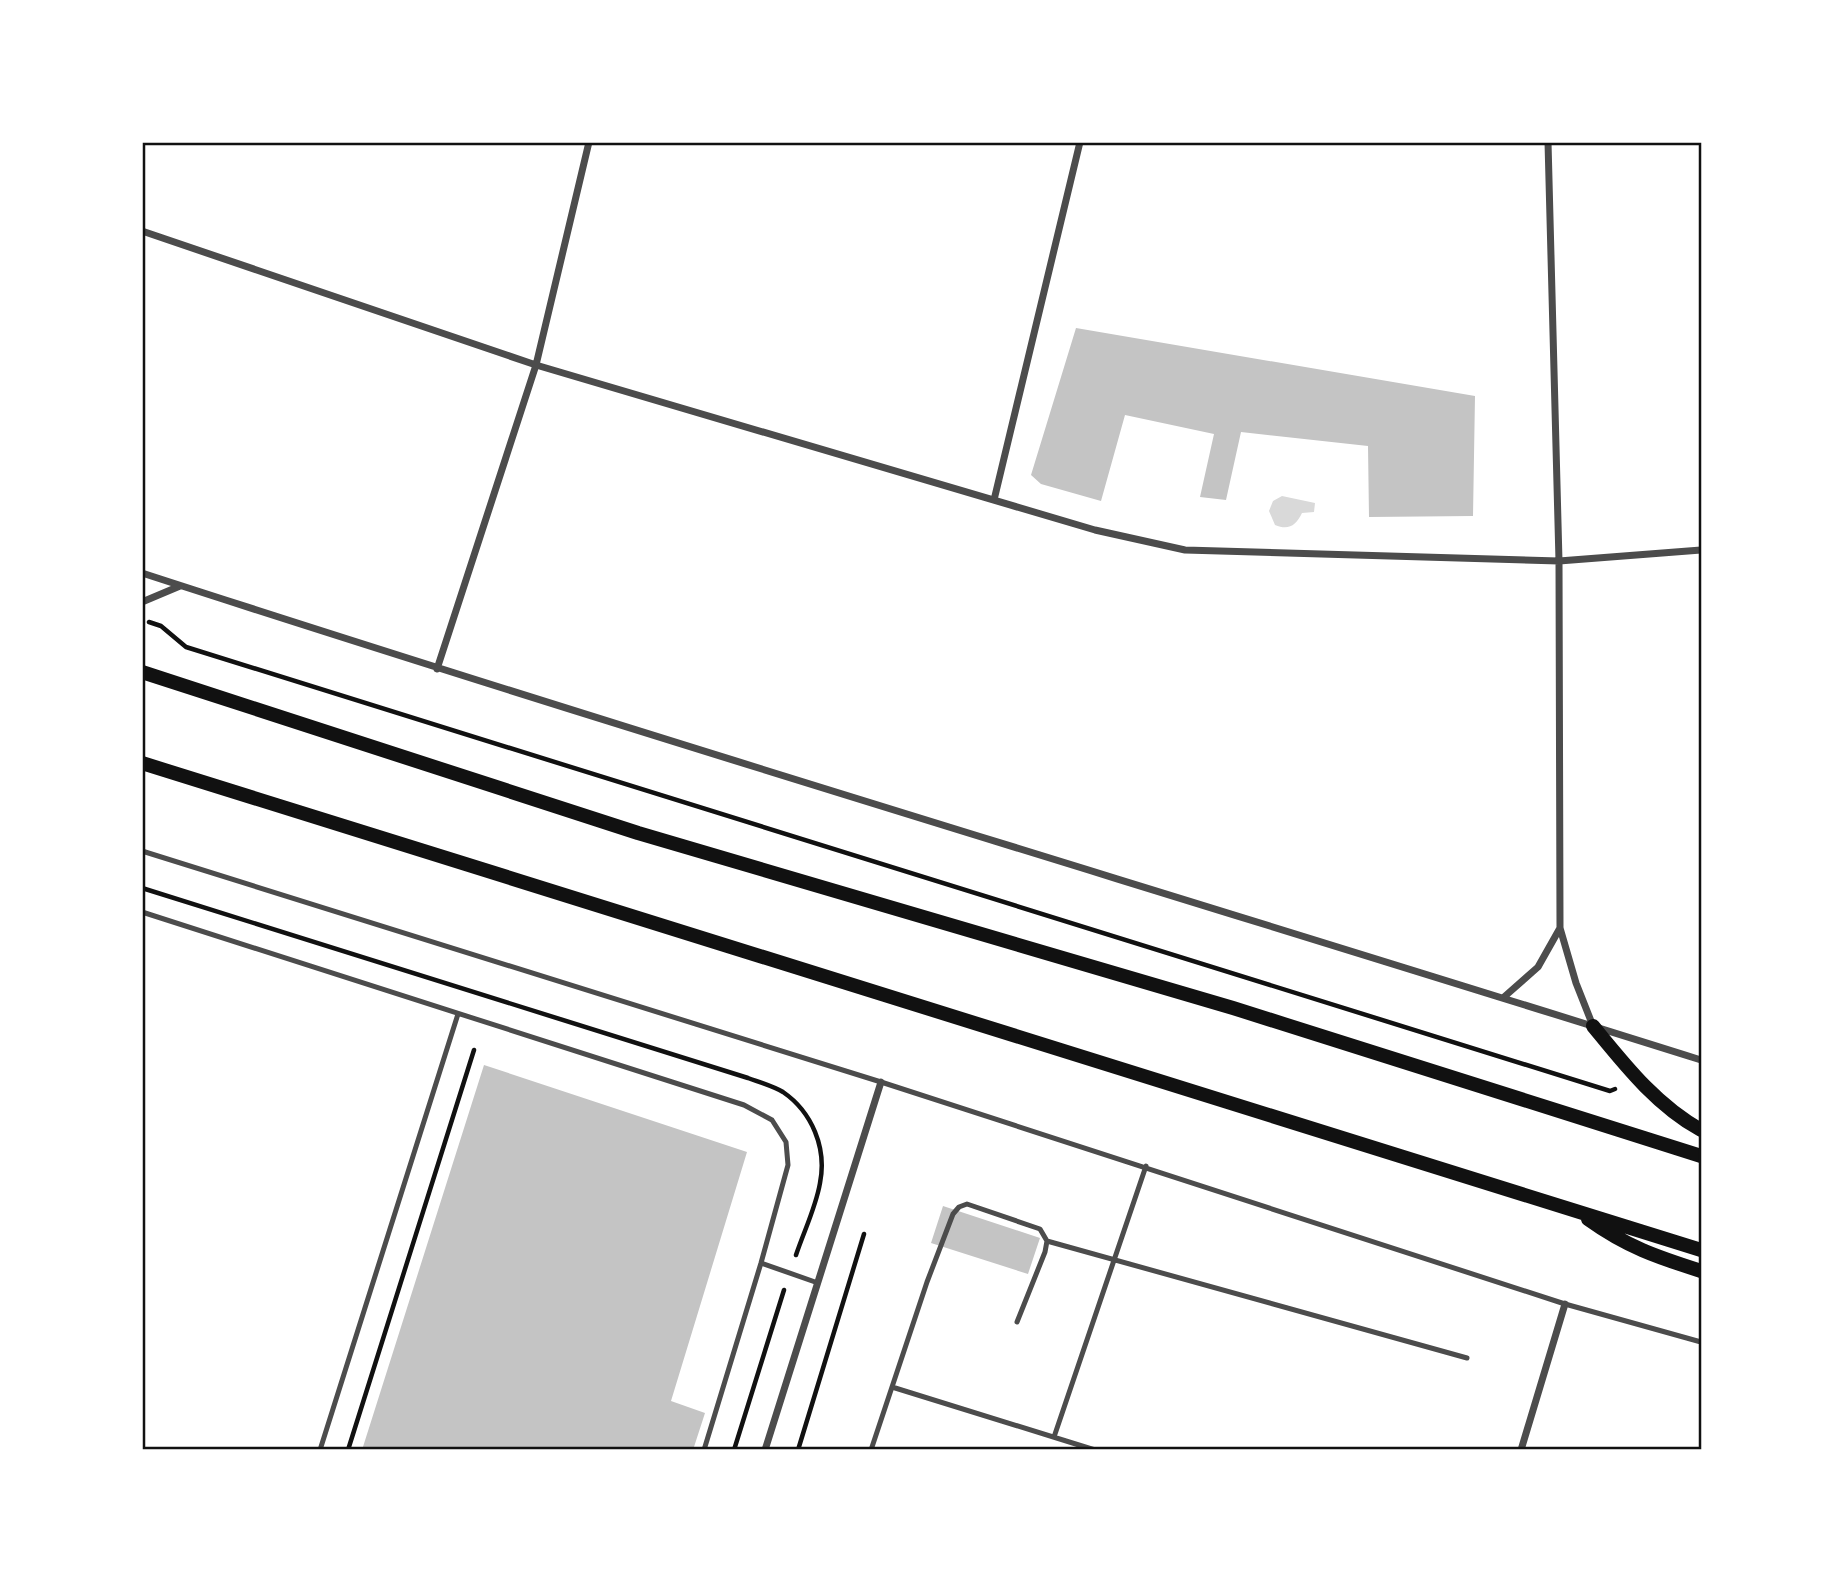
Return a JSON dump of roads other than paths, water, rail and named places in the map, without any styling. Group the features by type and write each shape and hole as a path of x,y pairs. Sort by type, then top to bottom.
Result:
{"main road":[{"path":"142,671 638,833 1233,1008 1701,1156"},
{"path":"142,763 1701,1250"},
{"path":"1593,1026 1638,1081 1683,1120 1701,1130"},
{"path":"1576,1210 1608,1234 1647,1254 1701,1271"}],"street":[{"path":"437,669 536,365 589,142"},
{"path":"994,500 1080,142"},
{"path":"1548,142 1559,561 1560,928 1576,983 1593,1026"},
{"path":"142,231 536,365 1096,530 1185,550 1559,561 1701,550"},
{"path":"142,573 437,669 1701,1060"},
{"path":"142,602 180,586"},
{"path":"1504,997 1538,967 1560,928"},
{"path":"765,1450 881,1082"},
{"path":"1521,1450 1565,1304"}],"lane":[{"path":"142,851 881,1082 1565,1304 1701,1342"},
{"path":"142,912 744,1105 772,1120 786,1142 788,1165 704,1450"},
{"path":"320,1450 458,1014"},
{"path":"1054,1437 1146,1167"},
{"path":"871,1450 932,1270 953,1214 959,1207 967,1204 1041,1229 1047,1241 1045,1252 1017,1322"},
{"path":"1047,1241 1467,1358"},
{"path":"761,1264 818,1283"},
{"path":"892,1387 1094,1450"}]}
